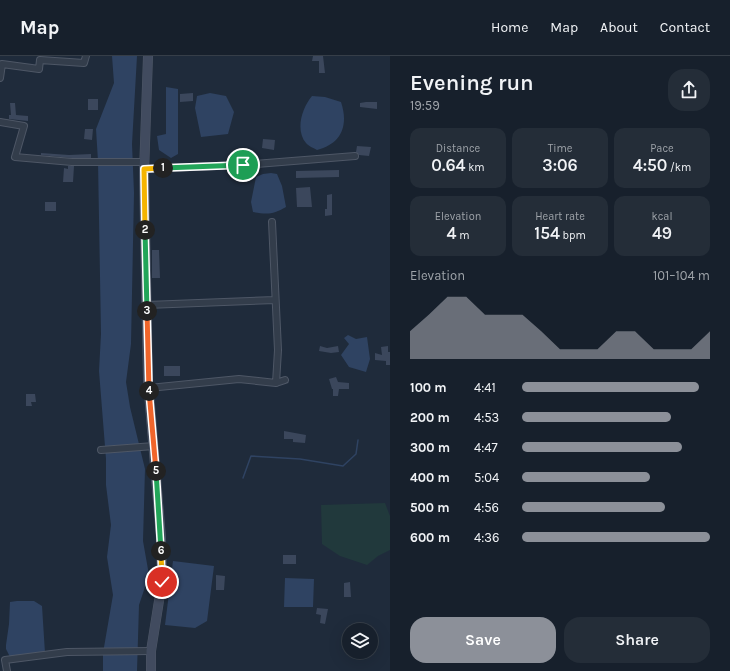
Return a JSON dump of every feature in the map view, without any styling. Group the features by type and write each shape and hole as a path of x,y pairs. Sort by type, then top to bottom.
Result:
{"main road":[{"path":"148,56 144,165 149,388 161,538 162,582 151,651 151,671"}],"street":[{"path":"0,78 2,64 39,69 40,60 84,64 86,56"},
{"path":"0,122 24,126 15,158 144,165 243,165 355,156"},
{"path":"272,222 278,350 276,383"},
{"path":"147,305 275,300"},
{"path":"149,388 239,379 276,383 285,380"},
{"path":"102,450 154,446"},
{"path":"7,671 5,660 67,652 151,651"}],"green space":[{"path":"385,503 390,516 390,550 378,556 367,565 340,556 322,544 321,505"}],"water":[{"path":"112,56 137,56 132,144 134,193 131,344 126,382 130,407 145,469 143,541 149,575 139,605 137,671 103,671 103,653 113,595 107,557 111,525 106,485 106,459 99,371 101,334 98,161 96,129 114,83"},
{"path":"166,87 178,89 178,154 171,158 159,150 157,136 166,134"},
{"path":"210,93 226,96 234,112 228,134 201,137 195,108 197,96"},
{"path":"312,96 325,97 341,102 344,119 341,133 337,139 325,147 317,150 307,144 303,138 300,126 305,107"},
{"path":"271,173 277,174 282,186 286,207 271,213 253,212 251,202 256,177"},
{"path":"348,335 356,339 367,337 370,359 366,372 349,367 341,355 349,344 344,338"},
{"path":"173,561 214,566 207,621 195,628 165,625"},
{"path":"285,578 314,579 313,607 284,607"},
{"path":"34,601 42,606 45,653 10,657 6,649 6,645 10,602"}],"building":[{"path":"313,56 323,56 325,73 319,73 319,61 312,61"},
{"path":"193,93 193,101 180,102 180,94"},
{"path":"88,99 98,99 98,110 88,110"},
{"path":"377,102 377,109 360,107 360,103"},
{"path":"10,103 15,103 16,115 28,116 28,121 9,119 9,115 11,115"},
{"path":"85,129 93,129 92,140 84,139"},
{"path":"263,139 275,140 274,150 262,148"},
{"path":"357,146 371,147 369,156 359,155 356,152"},
{"path":"41,153 69,155 91,154 91,158 41,155"},
{"path":"68,166 74,166 73,182 63,182 64,168 68,169"},
{"path":"339,170 339,177 296,178 296,171"},
{"path":"310,187 312,207 297,207 296,188"},
{"path":"332,194 332,215 325,216 325,209 327,209 327,195"},
{"path":"45,202 56,202 56,211 45,211"},
{"path":"152,250 159,250 160,278 152,278"},
{"path":"320,346 327,348 338,346 339,352 331,353 319,351"},
{"path":"388,346 388,352 390,352 390,365 386,365 386,361 375,360 375,353 382,355 381,347"},
{"path":"164,366 180,366 180,376 164,376"},
{"path":"336,377 338,382 349,383 349,389 339,389 338,396 333,396 333,389 329,379"},
{"path":"26,394 35,394 36,402 31,402 32,406 26,406"},
{"path":"284,431 306,435 305,443 293,442 293,439 284,439"},
{"path":"283,555 296,555 296,564 283,564"},
{"path":"216,575 225,576 224,590 216,590"},
{"path":"350,582 351,597 344,597 344,583"},
{"path":"317,608 328,609 325,624 320,623 321,615 316,614"}],"waterway":[{"path":"243,478 251,456 300,459 343,466 356,454 358,440"}],"route":[{"path":"162,582 161,538 148,372 144,169 243,165"}]}
